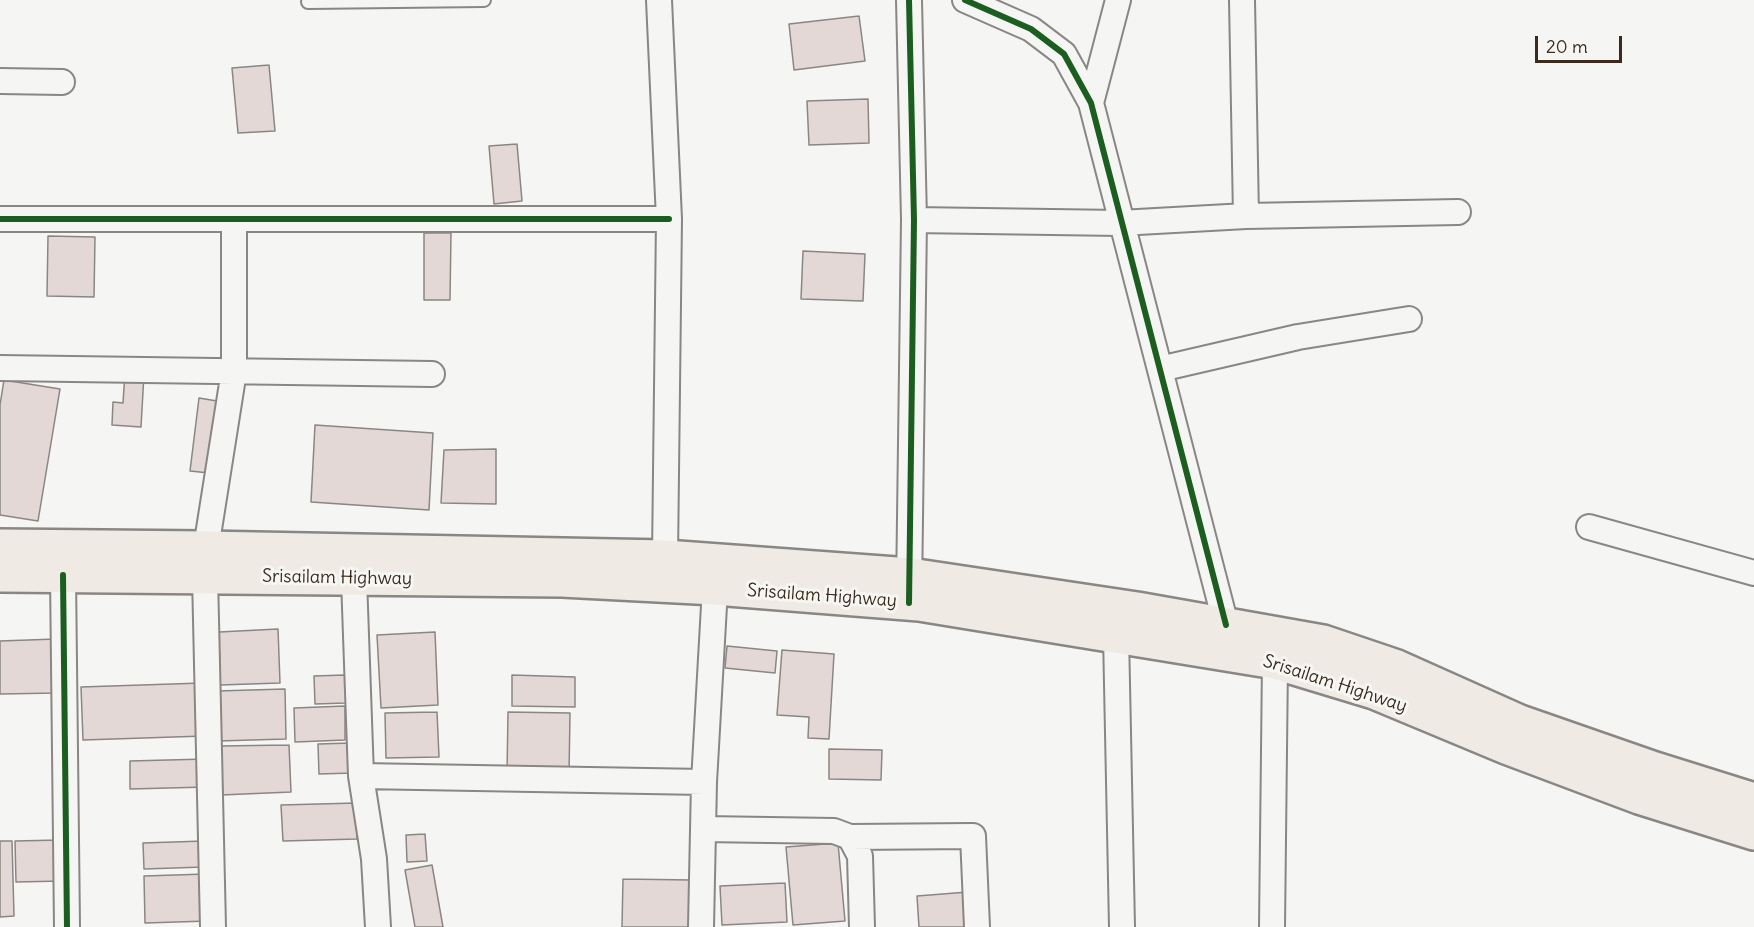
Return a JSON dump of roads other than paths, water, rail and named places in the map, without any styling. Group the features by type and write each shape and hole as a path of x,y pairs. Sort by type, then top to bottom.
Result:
{"highway":[{"name":"Srisailam Highway","path":"0,546 206,562 354,579 562,580 715,588 909,589 1116,635 1275,662 1374,692 1529,756 1640,796 1754,833"},
{"name":"Srisailam Highway","path":"0,575 63,575 206,562 665,557 909,589 1226,624 1323,642 1397,667 1520,722 1655,769 1754,800"}],"street":[{"path":"659,0 669,219 665,557"},
{"path":"909,0 914,220 909,589"},
{"path":"965,0 1031,29 1064,54 1090,103 1226,624"},
{"path":"1090,103 1118,0"},
{"path":"1242,0 1246,216"},
{"path":"0,81 62,82"},
{"path":"914,220 1120,224 1246,216 1458,212"},
{"path":"0,219 669,219"},
{"path":"213,927 206,562 234,371 234,219"},
{"path":"1160,369 1298,337 1409,319"},
{"path":"0,368 432,374"},
{"path":"1588,527 1754,573"},
{"path":"63,575 67,927"},
{"path":"354,579 361,776 374,859 378,927"},
{"path":"701,927 704,782 715,588"},
{"path":"1116,635 1122,927"},
{"path":"1272,927 1275,662"},
{"path":"361,776 704,782"},
{"path":"704,829 834,831 850,837 973,836 977,927"},
{"path":"850,837 860,856 862,927"}],"lane":[{"path":"308,2 484,0"}]}
